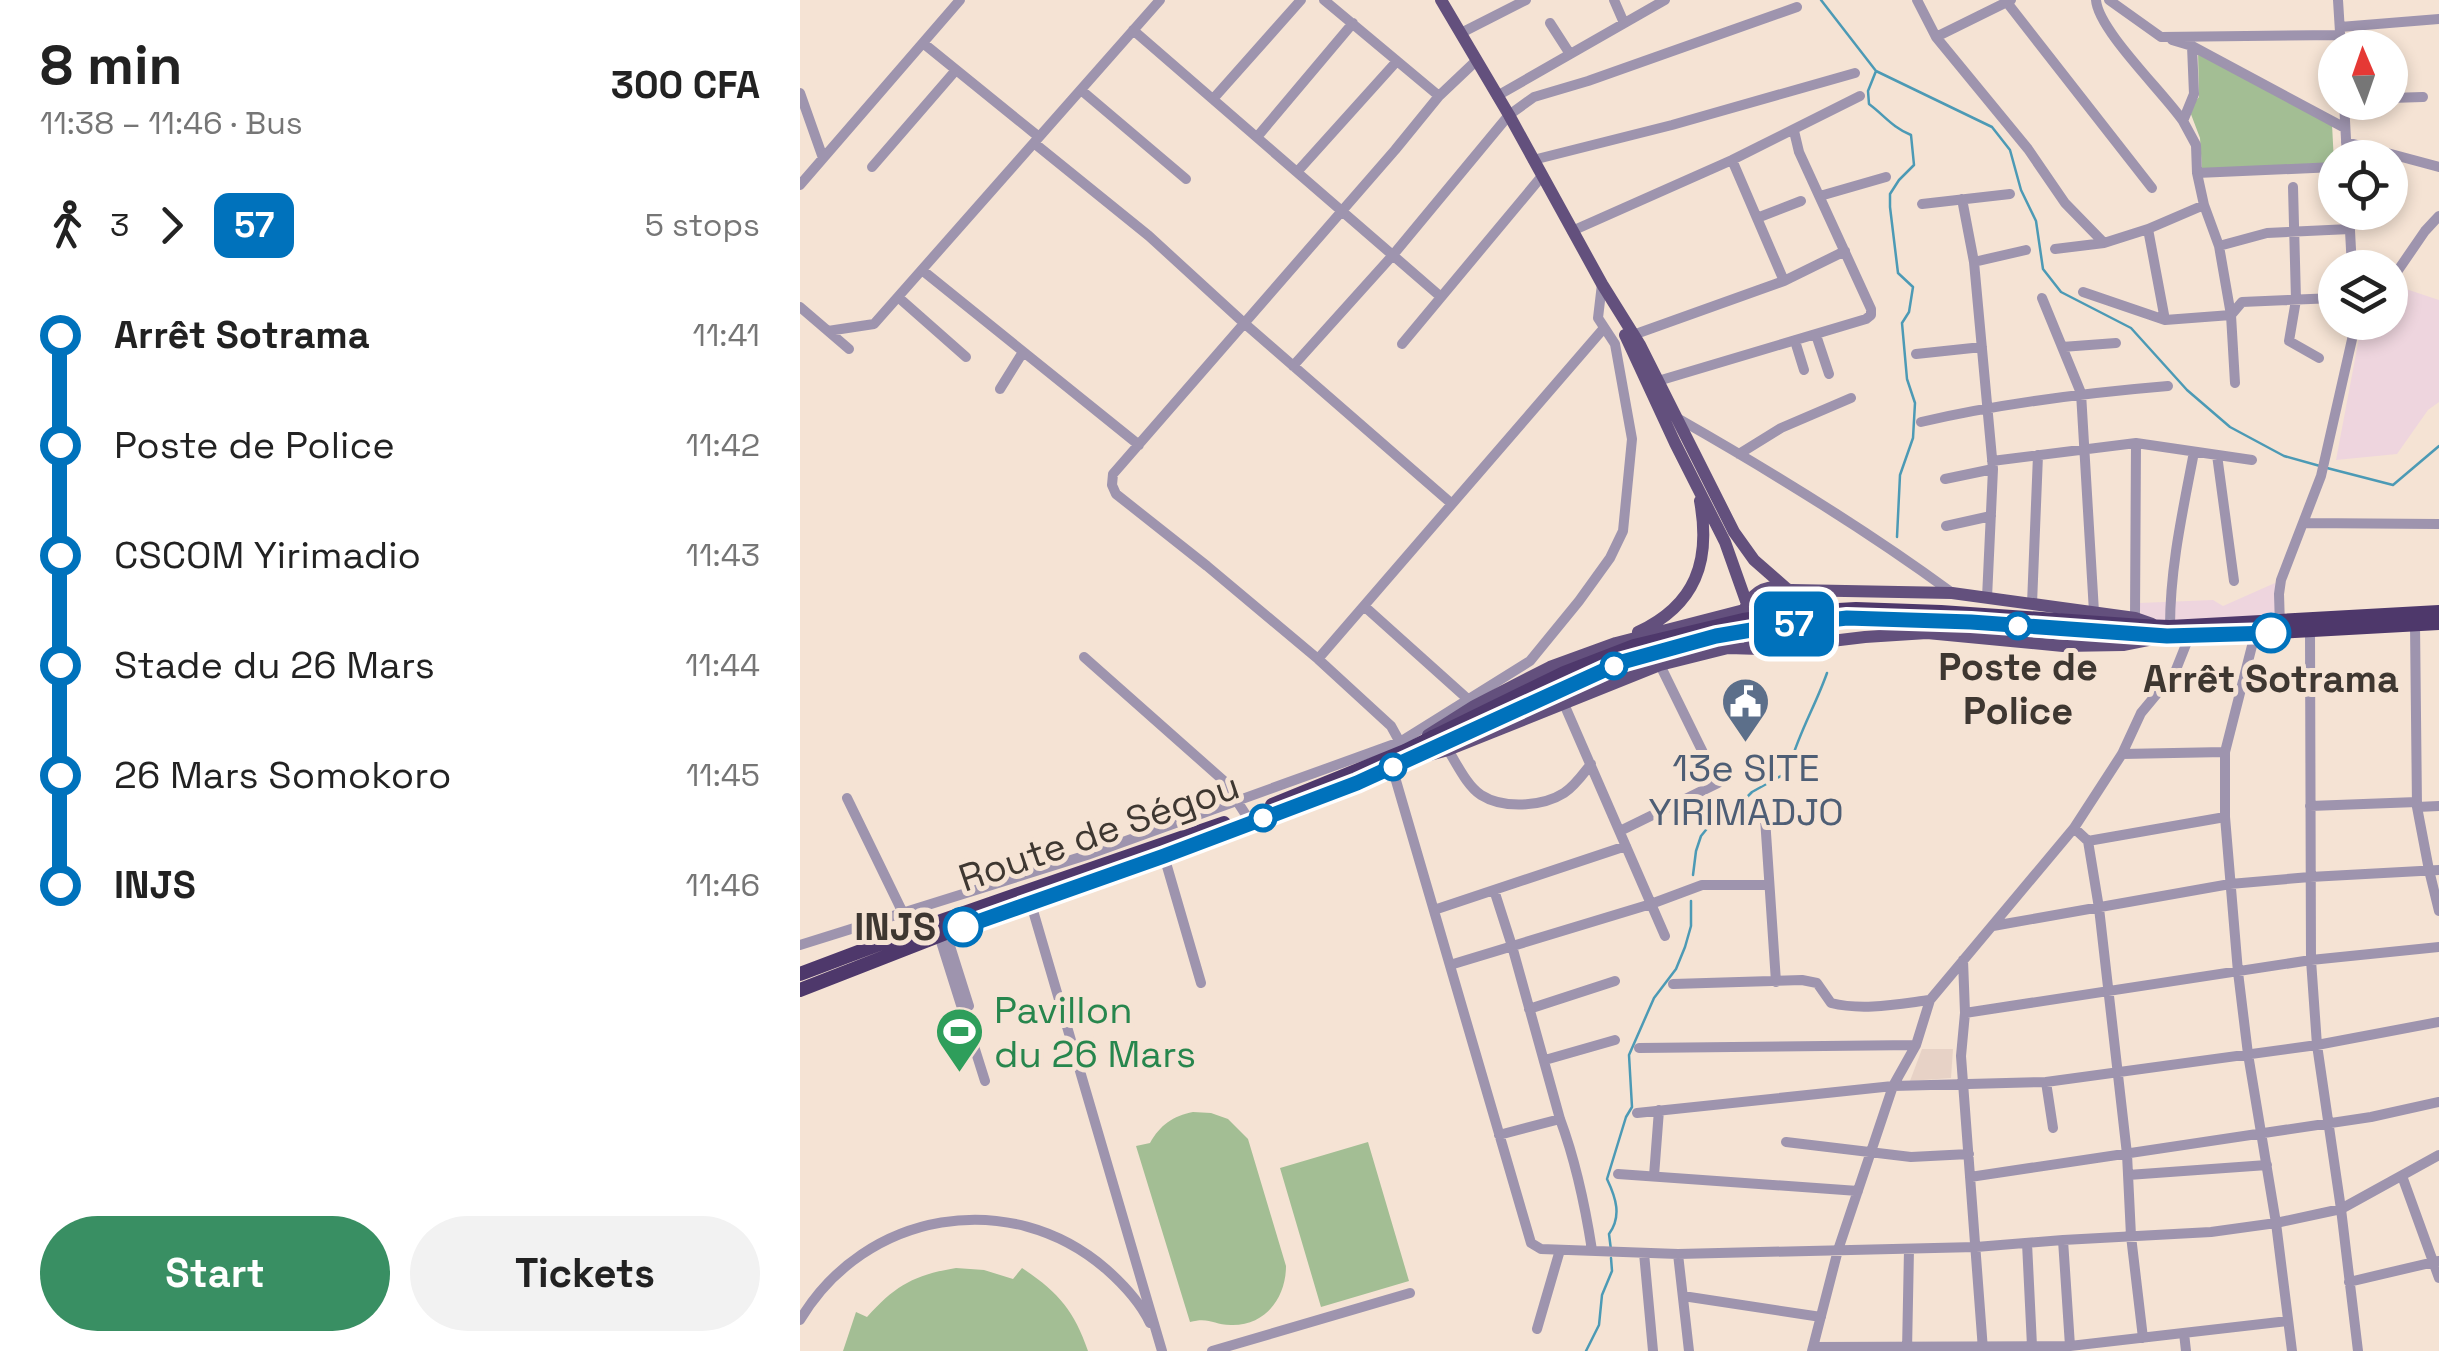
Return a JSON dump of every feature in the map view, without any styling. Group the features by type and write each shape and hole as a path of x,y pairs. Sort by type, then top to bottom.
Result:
{"highway":[{"name":"Route de Ségou","path":"2166,630 2280,627 2439,612"},
{"name":"Route de Ségou","path":"800,974 1029,897 1404,753 1439,745 1622,662 1716,636 1847,618 2140,626 2189,637 2255,634 2280,627 2310,631 2439,623"},
{"name":"Route de Ségou","path":"1029,897 1164,856 1404,753"},
{"name":"Route de Ségou","path":"800,990 940,928"}],"main road":[{"path":"1441,0 1633,335 1743,546 1806,604 1810,616 1806,636 1798,646 1780,653 1761,649 1747,636 1743,623 1746,607 1725,542 1603,286"},
{"path":"1616,643 1652,626 1676,607 1694,585 1704,553 1698,488"},
{"path":"1746,607 1760,590 1789,589"},
{"name":"Route de Ségou","path":"1789,589 1952,593 2094,612 2140,626"},
{"name":"Route de Ségou","path":"1404,753 1471,703 1550,667 1616,643 1746,607"},
{"name":"Route de Ségou","path":"1798,646 1927,633 2063,646 2122,645 2166,630"},
{"name":"Route de Ségou","path":"1439,745 1564,704 1660,665 1728,648 1761,649"}],"street":[{"path":"800,185 960,0"},
{"path":"828,331 874,324 1160,0"},
{"path":"1213,99 1301,0"},
{"path":"1324,0 1440,96"},
{"path":"1461,33 1526,0"},
{"path":"1614,0 1624,23"},
{"path":"1497,96 1664,0"},
{"path":"1917,0 1936,37 2028,149 2065,203 2104,244"},
{"path":"2096,0 2096,8 2120,45 2172,105 2196,145 2197,173 2219,246 2232,315 2235,384"},
{"path":"2109,0 2161,37 2192,46 2345,128"},
{"path":"2338,0 2340,30"},
{"path":"1936,37 2008,1 2152,188"},
{"path":"1294,366 1393,255 1508,115 1534,97 1797,6"},
{"path":"2378,30 2439,19"},
{"path":"1550,23 1570,54"},
{"path":"1257,138 1352,24"},
{"path":"1133,30 1441,297"},
{"path":"2161,37 2318,37"},
{"path":"923,43 1452,504"},
{"path":"2183,121 2194,94 2192,46"},
{"path":"1298,172 1397,60"},
{"path":"1476,60 1440,96 1113,474 1112,485 1116,494 1318,659 1391,726 1404,753 1434,910 1531,1243 1540,1249 1678,1254 1976,1247 2211,1232 2340,1209 2439,1155"},
{"path":"872,167 956,70"},
{"path":"1533,160 1855,73"},
{"path":"1081,90 1186,179"},
{"path":"800,92 823,158"},
{"path":"1572,231 1794,131 1860,96"},
{"path":"2408,97 2423,97"},
{"path":"2345,120 2346,140"},
{"path":"1658,381 1871,315 1799,152 1794,131"},
{"path":"2408,159 2439,167"},
{"path":"1732,160 1784,281"},
{"path":"2197,173 2318,168"},
{"path":"1402,344 1542,176"},
{"path":"1820,196 1886,176"},
{"path":"2292,187 2296,300 2290,341 2319,358"},
{"path":"1922,204 2010,194"},
{"path":"1962,199 1974,262 1992,465 1987,598"},
{"path":"1757,218 1801,201"},
{"path":"2056,249 2104,244 2204,205"},
{"path":"2408,256 2439,216"},
{"path":"2148,229 2165,320"},
{"path":"2219,246 2267,233 2331,230"},
{"path":"1974,262 2026,250"},
{"path":"1633,335 1784,281 1845,251"},
{"path":"922,270 1139,445"},
{"path":"1364,606 1471,703 1530,661 1579,601 1610,558 1623,531 1632,439 1615,344 1598,318 1603,286"},
{"path":"2083,292 2165,320 2232,315 2242,302 2318,299"},
{"path":"898,297 966,357"},
{"path":"2042,298 2081,393 2094,612"},
{"path":"800,307 848,349"},
{"path":"1318,659 1604,328"},
{"path":"1816,334 1829,374"},
{"path":"2280,627 2281,580 2320,476 2352,340"},
{"path":"1795,341 1804,370"},
{"path":"2062,348 2116,343"},
{"path":"1916,354 1982,347"},
{"path":"1000,389 1023,352"},
{"path":"1921,422 1987,406 2168,386"},
{"path":"1739,454 1781,428 1850,398"},
{"path":"1675,418 1739,454 1952,593"},
{"path":"2136,443 2140,626"},
{"path":"1945,479 2038,454 2136,443 2252,460"},
{"path":"2166,630 2174,554 2194,452"},
{"path":"2032,604 2038,454"},
{"path":"2217,455 2234,581"},
{"path":"1946,526 1991,516"},
{"path":"2303,523 2439,524"},
{"path":"2415,624 2417,804 2434,870 2439,911"},
{"path":"2310,631 2310,876 2317,1045 2358,1351"},
{"path":"2255,634 2225,752 2224,817 2248,1054 2292,1351"},
{"path":"2189,637 2175,672 2141,713 2122,754 2074,828 1930,1000 1916,1044 1893,1086 1838,1250 1812,1349 2070,1346 2288,1322"},
{"path":"1084,657 1224,782 1246,815"},
{"path":"1620,831 1718,783 1660,665"},
{"path":"1564,704 1665,936"},
{"path":"1439,745 1478,794 1498,802 1526,804 1551,800 1568,792 1591,764"},
{"path":"2122,754 2225,752"},
{"path":"800,945 1087,854 1234,800 1404,753"},
{"path":"847,798 903,913"},
{"path":"2310,806 2439,806"},
{"path":"2088,840 2224,817"},
{"path":"1764,818 1776,982"},
{"path":"2074,828 2088,840 2099,908 2127,1154 2142,1338"},
{"path":"1434,910 1626,846"},
{"path":"1164,856 1201,984"},
{"path":"1992,926 2230,884 2434,870"},
{"path":"1450,965 1702,885 1769,885"},
{"path":"1494,890 1585,1201 1592,1250"},
{"path":"800,1320 828,1282 863,1253 893,1236 941,1221 986,1220 1038,1230 1089,1255 1131,1294 1146,1314 1162,1351 1029,897"},
{"path":"940,928 988,1080"},
{"path":"1966,1013 2312,960 2439,946"},
{"path":"1963,960 1966,1013 1961,1056 1983,1349"},
{"path":"1672,984 1802,980 1817,984 1831,1003 1842,1006 1930,1000"},
{"path":"1529,1009 1615,982"},
{"path":"1636,1113 1893,1086 2046,1082 2317,1045 2439,1022"},
{"path":"1545,1060 1616,1040"},
{"path":"1639,1048 1916,1044"},
{"path":"2046,1082 2053,1128"},
{"path":"1970,1177 2371,1117 2439,1102"},
{"path":"1654,1176 1659,1110"},
{"path":"1500,1135 1560,1120"},
{"path":"1786,1142 1911,1157 1969,1154"},
{"path":"2128,1175 2267,1165"},
{"path":"1618,1174 1858,1191"},
{"path":"2402,1176 2439,1278"},
{"path":"2063,1240 2070,1346"},
{"path":"2026,1243 2032,1346"},
{"path":"1907,1350 1909,1249"},
{"path":"1537,1329 1560,1250"},
{"path":"1644,1252 1653,1351"},
{"path":"1678,1254 1689,1351"},
{"path":"2350,1282 2436,1261"},
{"path":"1212,1351 1410,1293"},
{"path":"1683,1296 1821,1317"},
{"path":"2184,1333 2186,1351"}],"shaded area":[{"path":"2408,290 2439,300 2439,402 2428,410 2397,454 2336,460 2359,340 2408,340"},
{"path":"2275,583 2277,619 2142,624 2139,603 2213,600 2223,606"},
{"path":"1922,1049 1953,1049 1951,1078 1910,1081"}],"green space":[{"path":"2198,51 2318,116 2318,120 2332,124 2333,140 2318,140 2318,164 2202,169 2200,138 2189,109 2199,97"},
{"path":"1193,1112 1228,1119 1248,1139 1286,1266 1278,1299 1263,1315 1243,1324 1190,1322 1136,1146 1150,1143 1168,1122"},
{"path":"1368,1142 1409,1281 1321,1307 1280,1168"},
{"path":"956,1268 984,1270 1013,1279 1022,1268 1063,1303 1088,1351 843,1351 856,1312 867,1317 907,1283"}],"waterway":[{"path":"1821,0 1876,71 1992,127 2010,150 2021,190 2036,221 2043,269 2061,292 2131,328 2187,390 2230,427 2284,456 2320,466"},
{"path":"1876,71 1868,91 1869,104 1911,135 1914,165 1890,194 1898,273 1913,287 1909,312 1902,323 1907,379 1915,403 1913,438 1900,475 1897,537"},
{"path":"2327,468 2393,485 2439,446"},
{"path":"1693,875 1701,836 1714,820 1788,772 1827,673"},
{"path":"1611,1250 1609,1234 1616,1207 1607,1179 1632,1107 1629,1055 1654,998 1676,969 1685,947 1691,926 1691,901"},
{"path":"1586,1351 1599,1325 1602,1295 1612,1271 1611,1258"}],"bus line":[{"name":"57","path":"963,927 1357,783 1622,662 1716,636 1847,618 2189,637 2271,633"}],"place":[{"name":"Poste de Police","path":"2018,626"},
{"name":"Arrêt Sotrama","path":"2271,633"},
{"name":"13e SITE YIRIMADJO","path":"1746,744"},
{"name":"INJS","path":"963,927"},
{"name":"Pavillon du 26 Mars","path":"959,1074"}]}
